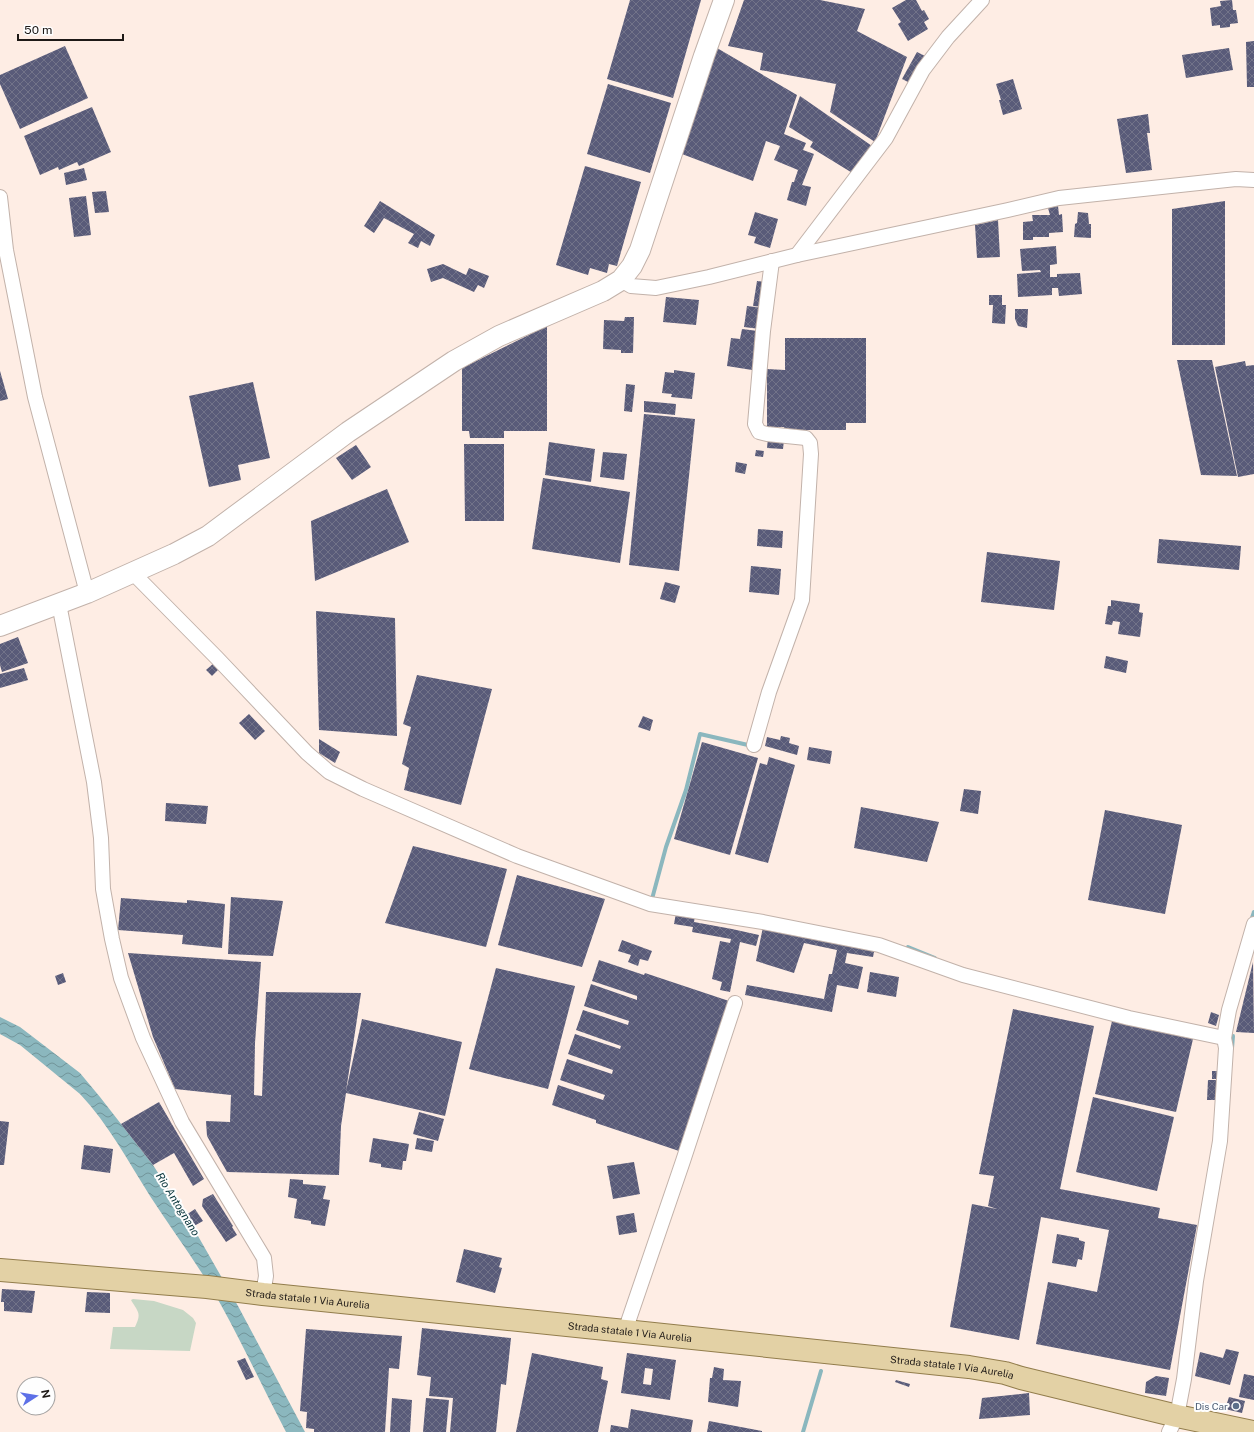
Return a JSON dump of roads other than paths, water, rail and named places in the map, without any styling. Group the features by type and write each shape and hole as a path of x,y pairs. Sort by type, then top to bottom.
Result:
{"main road":[{"name":"Strada statale 1 Via Aurelia","path":"0,1270 207,1287 259,1294 969,1367 1005,1372 1173,1424 1253,1432"}],"street":[{"path":"0,626 87,593 174,554 208,536 348,432 460,358 499,336 603,291 621,280 632,266 640,250 724,0"},
{"path":"797,255 886,138 923,70 948,37 982,0"},
{"path":"621,280 631,286 656,288 709,277 797,255 1059,198 1236,179 1254,180"},
{"path":"0,197 6,250 35,397 87,593"},
{"path":"754,745 769,692 802,600 811,454 810,443 806,438 758,432 755,424 772,261"},
{"path":"133,573 217,658 307,753 329,772 363,789 517,856 650,904 763,922 879,945 964,975 1129,1018 1224,1038"},
{"path":"59,604 94,782 101,838 103,889 121,978 144,1038 182,1122 264,1258 266,1276 259,1294"},
{"path":"1173,1424 1184,1379 1196,1281 1220,1141 1226,1048 1224,1038 1229,1010 1254,924"},
{"path":"625,1331 735,1003"}],"water":[{"path":"0,1017 20,1027 80,1073 153,1165 194,1229 238,1306 305,1432 286,1432 213,1291 100,1118 80,1094 20,1045 0,1034"}],"waterway":[{"path":"652,899 666,847 686,790 700,734 748,745"},
{"path":"1251,921 1254,912"},
{"path":"908,947 935,958"},
{"path":"1232,1048 1233,1036"},
{"path":"803,1432 821,1371"}],"place":[{"name":"Dis Car","path":"1236,1406"}],"water label":[{"name":"Rio Antognano","path":"178,1204"}]}
